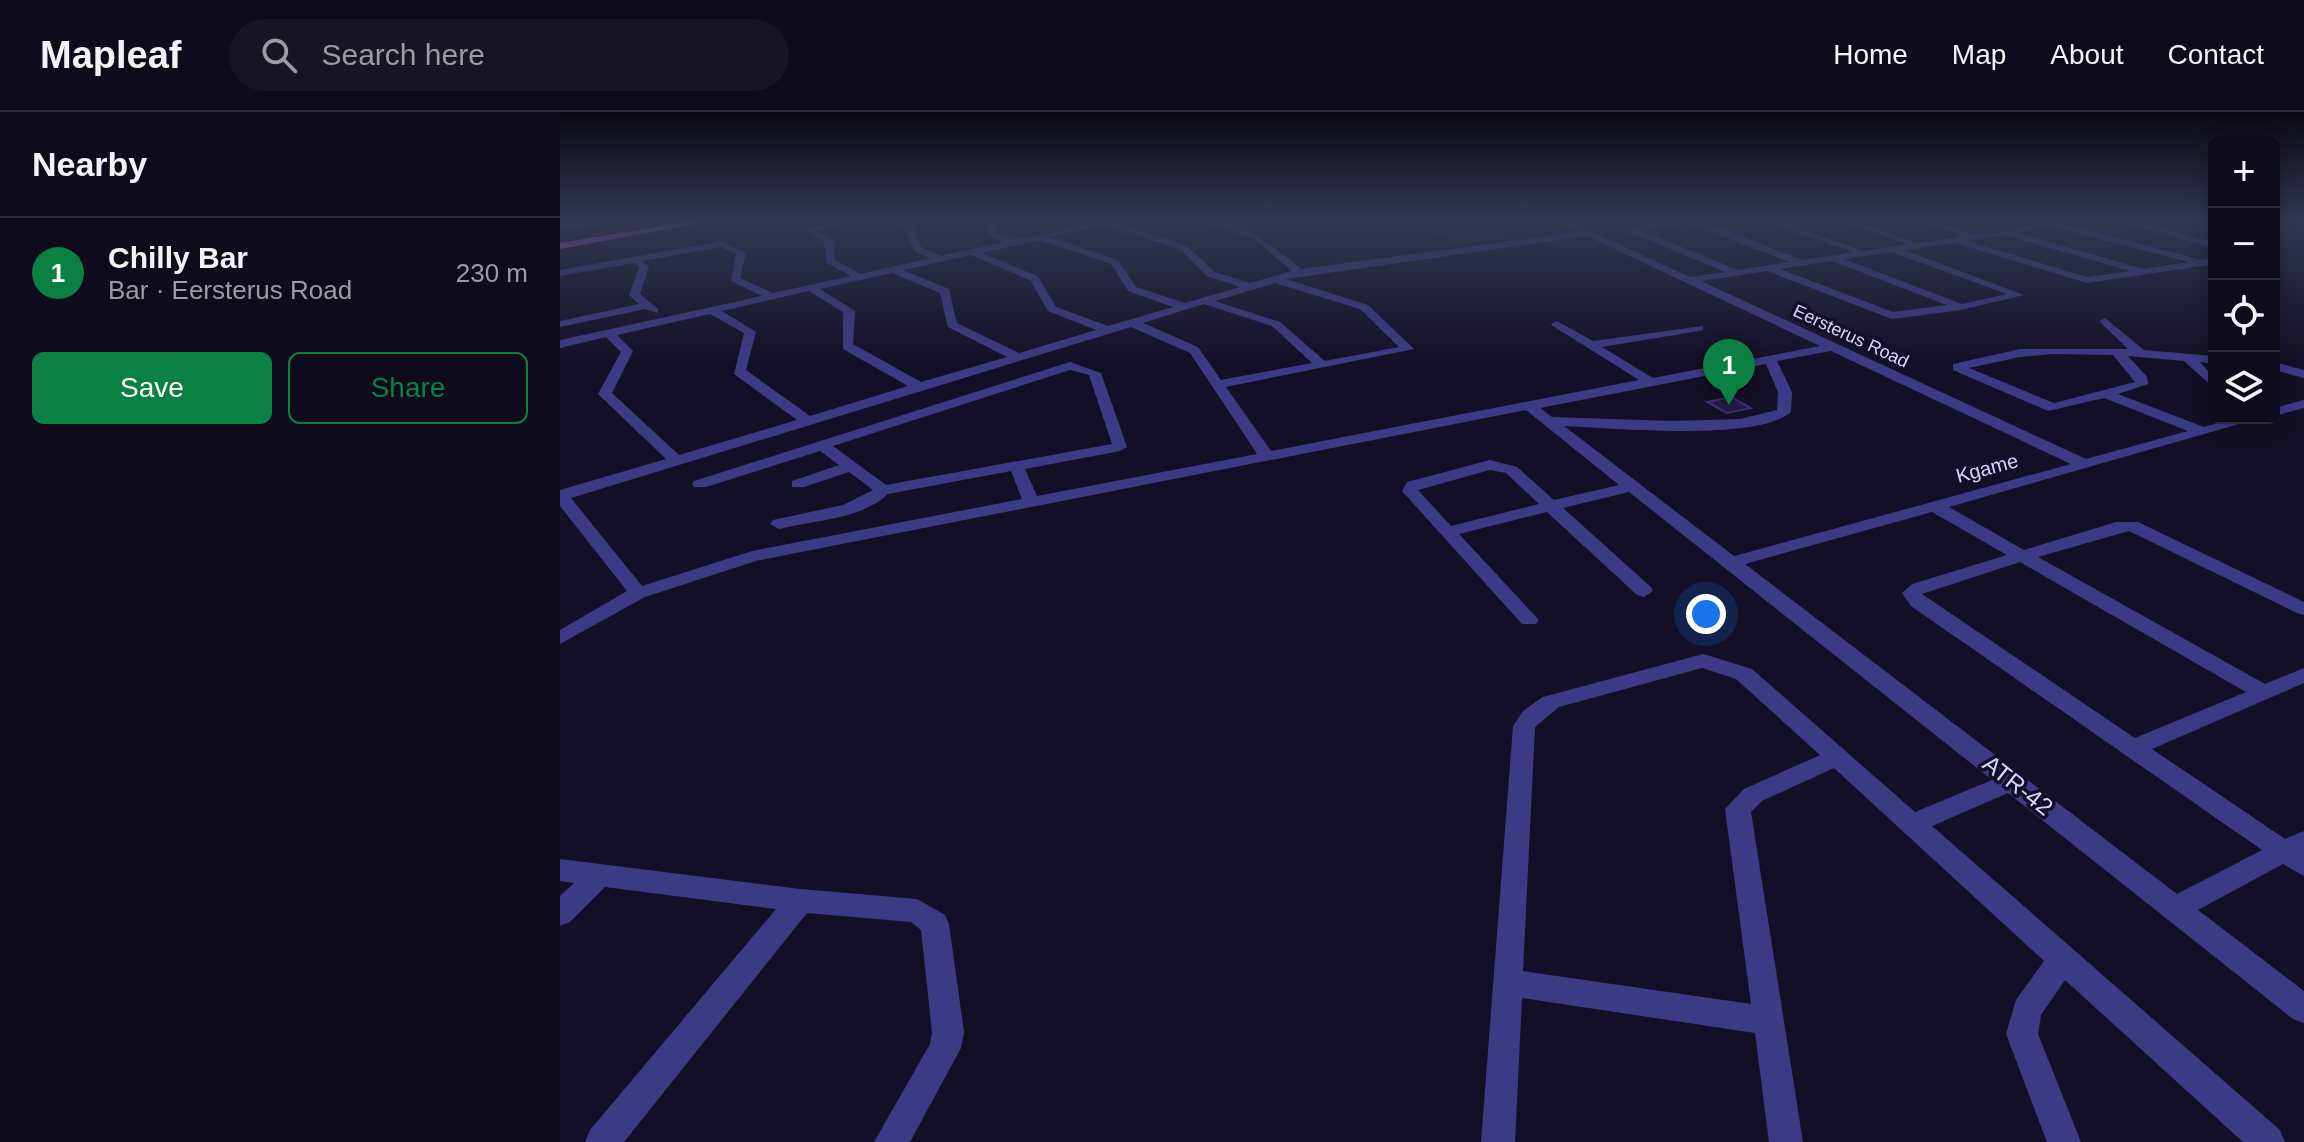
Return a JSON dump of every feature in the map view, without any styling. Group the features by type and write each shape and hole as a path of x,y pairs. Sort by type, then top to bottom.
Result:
{"street":[{"path":"560,273 592,267"},
{"path":"644,267 634,295 667,320"},
{"path":"738,267 735,279 773,297"},
{"path":"841,267 860,277"},
{"path":"560,344 905,267"},
{"path":"1008,267 1034,278 1052,309 1107,330"},
{"path":"1118,267 1132,289 1185,307"},
{"path":"1204,267 1211,274 1251,287"},
{"path":"1293,267 1299,272"},
{"path":"638,593 560,496 1274,279 1336,267"},
{"name":"Eersterus Road","path":"1662,267 2084,464"},
{"path":"1723,267 1737,273"},
{"path":"1690,280 1773,267"},
{"path":"1856,267 1961,307"},
{"path":"1767,268 1892,316 2019,295 1941,267"},
{"path":"2039,267 2074,278 2098,280 2177,267"},
{"path":"2130,267 2147,272"},
{"path":"893,270 945,291 952,325 1019,358"},
{"path":"1220,384 1404,353 1408,347 1364,307 1274,279"},
{"path":"811,288 849,311 847,346 921,388"},
{"path":"1205,301 1276,324 1323,366"},
{"path":"560,324 645,306"},
{"path":"712,310 750,332 739,371 809,422"},
{"path":"2105,321 2142,355"},
{"path":"1133,323 1189,346 1220,384 1267,457"},
{"path":"1557,324 1651,382"},
{"path":"1591,345 1699,328"},
{"path":"609,333 627,351 605,394 676,460"},
{"path":"2105,365 2041,344 1957,367 2050,407 2141,384 2142,380 2118,353"},
{"path":"560,638 638,593 740,559 1832,347"},
{"path":"2060,349 2208,360"},
{"path":"2188,358 2208,378"},
{"path":"1549,421 1731,424 1774,419 1784,412 1785,392 1770,359"},
{"path":"700,484 1072,366 1095,372 1120,447 883,490 876,497 818,518 807,516 779,524"},
{"path":"2280,368 2304,374"},
{"path":"2105,394 2203,432"},
{"path":"902,403 919,415"},
{"path":"2280,410 2304,404"},
{"name":"ATR-42","path":"1529,406 2304,1009"},
{"name":"Kgame","path":"1733,562 2232,424"},
{"path":"822,445 883,490"},
{"path":"1529,620 1410,491 1413,485 1501,465 1554,506 1644,591"},
{"path":"798,484 851,466"},
{"path":"1016,466 1032,502"},
{"path":"1446,532 1633,486"},
{"path":"1934,506 2263,692"},
{"path":"2297,852 2131,749 1918,602 1912,593 1919,588 2116,527 2132,526 2304,609"},
{"path":"1498,1142 1524,726 1539,709 1551,702 1703,661 1744,674 2268,1142"},
{"path":"2131,749 2304,675"},
{"path":"1786,1142 1771,1021 1738,809 1753,795 1837,757"},
{"path":"1910,825 2012,781"},
{"path":"2175,908 2297,852"},
{"path":"560,870 800,901 917,911 935,924 948,1032 945,1048 891,1142"},
{"path":"560,914 601,874"},
{"path":"602,1142 800,901"},
{"path":"2062,960 2027,1010 2022,1034 2064,1142"},
{"path":"1510,983 1771,1021"}],"building":[{"path":"1731,397 1751,408 1727,413 1707,402"}],"place":[{"name":"Chilly Bar","path":"1729,405"}]}
